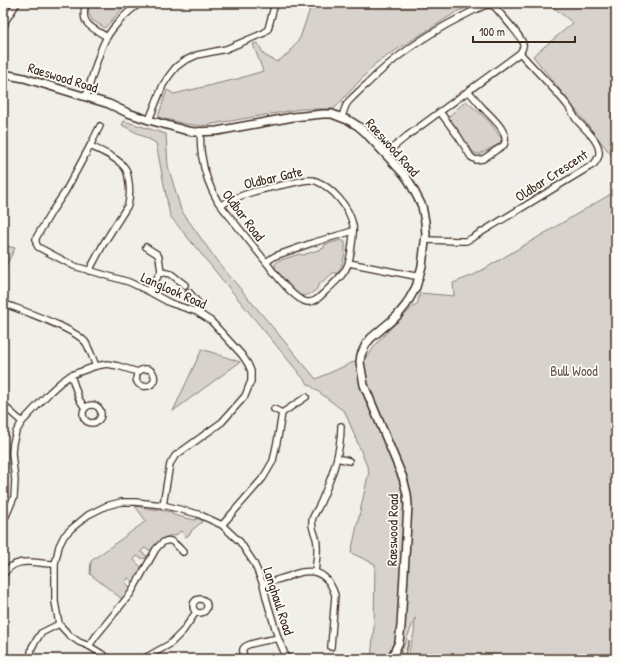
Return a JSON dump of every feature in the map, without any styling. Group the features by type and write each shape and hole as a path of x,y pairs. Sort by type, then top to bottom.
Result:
{"street":[{"path":"3,42 3,30 6,20 17,3"},
{"path":"86,3 83,14 84,20 93,28 108,37"},
{"path":"86,97 102,46 126,14 132,8 141,3"},
{"path":"149,120 163,85 168,76 176,67 184,61 198,55 226,49 264,33 268,29 275,3"},
{"path":"342,117 345,106 348,102 381,70 412,46 444,26 485,5 495,7 522,39 523,46 520,53 385,154"},
{"name":"Oldbar Crescent","path":"425,240 466,241 594,164 597,160 600,152 595,140 545,79 520,53"},
{"name":"Raeswood Road","path":"3,74 24,78 109,104 128,113 188,131 217,131 315,114 332,114 342,117 358,126 409,181 422,206 425,222 425,240 420,277 406,305 397,316 366,344 361,355 360,362 364,385 403,478 407,494 408,515 401,626 399,642 391,659"},
{"path":"440,112 458,136 471,158 476,160 483,159 504,145 506,138 490,113 482,107 468,91"},
{"name":"Langlook Road","path":"100,126 65,192 36,238 38,247 74,266 129,282 170,303 200,314 211,321 242,355 251,371 251,381 245,396 222,422 175,456 170,464 163,505"},
{"name":"Oldbar Road","path":"200,131 201,156 213,193 266,262 294,295 307,302 316,300 339,278 346,269 348,263"},
{"path":"89,271 104,243 128,205 130,198 126,169 111,157 90,146"},
{"name":"Oldbar Gate","path":"221,205 233,199 301,180 316,181 333,192 340,200 349,214 354,231"},
{"path":"354,231 348,263 420,277"},
{"name":"Oldbar Road","path":"266,262 275,256 312,243 354,231"},
{"path":"146,246 159,257 161,272 148,291"},
{"path":"161,272 171,274 185,285"},
{"path":"189,292 200,305 200,314"},
{"path":"4,305 58,325 78,335 86,342 96,366"},
{"path":"3,519 6,516 14,497 16,480 12,453 13,443 14,437 22,422 50,392 71,375 96,366 107,364 138,372"},
{"path":"71,375 79,399 85,408"},
{"path":"222,525 263,478 273,461 282,413 306,397"},
{"path":"3,405 22,422"},
{"path":"274,409 282,413"},
{"path":"315,572 318,546 312,527 313,518 331,478 341,438 341,426"},
{"path":"337,458 349,461"},
{"name":"Langhaul Road","path":"59,624 55,602 55,564 59,546 64,536 71,528 106,506 121,502 163,505 198,514 222,525 240,542 254,563 263,584 278,638 287,659"},
{"path":"89,646 131,593 156,549 161,543 168,540 173,541 183,552"},
{"path":"3,575 7,569 15,563 31,561 43,564 55,564"},
{"path":"263,584 303,572 315,572 328,580 335,595 331,647"},
{"path":"143,659 170,644 196,612"},
{"path":"30,659 32,647 41,633 59,624 69,635 79,642 89,646 109,659"},
{"path":"245,659 242,652 245,646 278,638"}],"green space":[{"path":"91,3 127,3 105,28 92,20 88,11"},
{"path":"312,3 480,3 458,11 376,63 334,109 301,109 201,126 185,124 158,117 167,90 174,94 237,79 263,71 253,44 258,43 264,55 277,62 289,53 300,38"},
{"path":"548,3 616,3 616,161 533,56 573,23"},
{"path":"466,101 489,121 502,139 499,144 480,154 474,153 448,117"},
{"name":"Bull Wood","path":"124,121 166,134 168,166 181,210 217,261 316,379 369,355 383,336 413,307 417,305 420,293 454,296 453,283 474,275 616,191 616,659 407,659 414,633 415,618 399,659 371,659 374,627 375,564 351,553 369,471 345,412 307,383 170,216 156,143 122,125"},
{"path":"341,240 345,242 345,250 340,270 338,273 333,273 318,285 317,289 308,295 298,295 275,269 275,264 278,261 324,248 324,245"},
{"path":"3,245 15,248 3,272"},
{"path":"202,349 240,362 173,411"},
{"path":"135,506 172,512 173,515 195,520 198,518 203,521 186,537 181,531 175,536 168,536 152,550 144,548 141,552 147,556 146,558 140,558 137,556 134,560 141,567 140,571 135,581 133,582 128,578 125,582 131,588 123,600 90,574 91,561 146,521"}],"waterway":[{"path":"404,659 409,641"}]}
